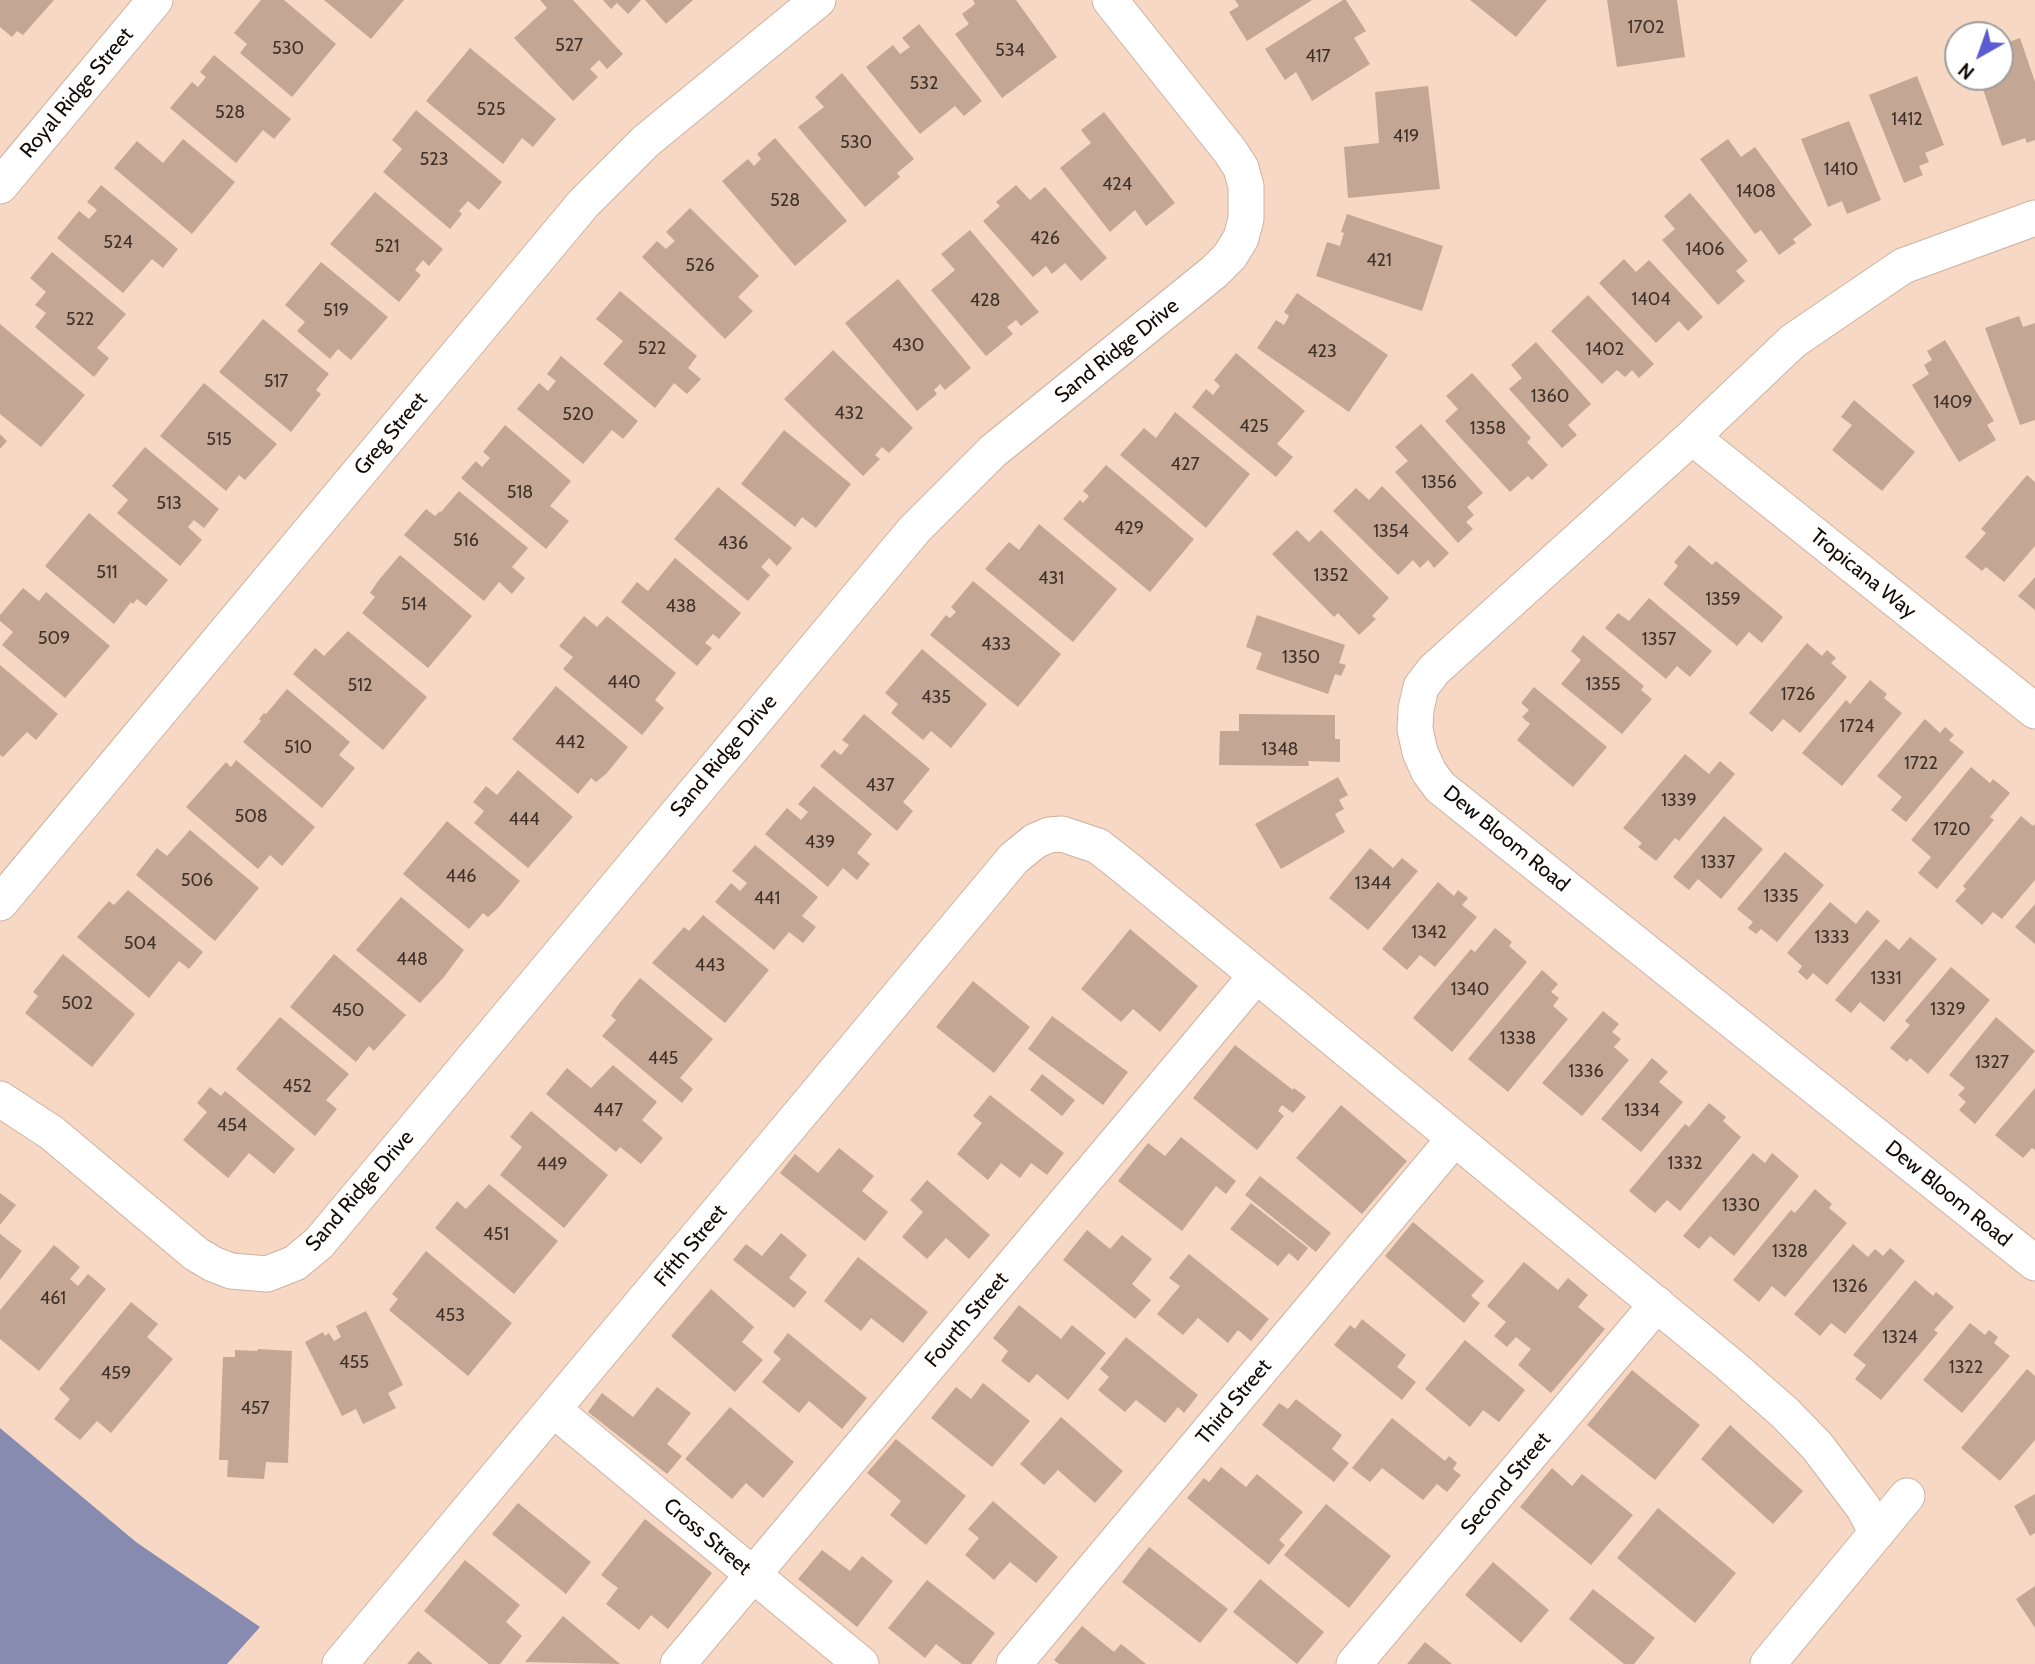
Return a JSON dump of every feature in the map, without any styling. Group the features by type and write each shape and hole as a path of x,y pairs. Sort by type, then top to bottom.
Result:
{"street":[{"name":"Royal Ridge Street","path":"0,186 155,0"},
{"name":"Greg Street","path":"0,903 583,204 646,141 818,0"},
{"name":"Sand Ridge Drive","path":"0,1099 52,1133 196,1254 213,1264 231,1271 267,1274 295,1263 319,1243 914,530 993,451 1214,272 1230,256 1241,238 1246,219 1246,186 1241,168 1110,0"},
{"name":"Dew Bloom Road","path":"2035,218 1903,266 1793,341 1692,438 1434,670 1421,687 1415,729 1420,752 1429,772 1440,787 2035,1264"},
{"name":"Tropicana Way","path":"1692,438 2035,711"},
{"name":"Fifth Street","path":"340,1664 1014,858 1035,841 1049,835 1069,836 1098,846 1256,976"},
{"path":"1256,976 1730,1364 1801,1430 1841,1476 1877,1533"},
{"name":"Fourth Street","path":"678,1664 1256,976"},
{"name":"Third Street","path":"1014,1664 1454,1139"},
{"name":"Second Street","path":"1354,1664 1657,1304"},
{"name":"Cross Street","path":"554,1410 861,1664"},
{"path":"1768,1664 1907,1496"}],"water":[{"path":"0,1428 136,1542 260,1627 227,1664 0,1664"}],"building":[{"path":"0,0 54,0 23,35 17,31 12,37 0,27"},
{"path":"261,0 284,0 336,44 292,97 240,53 247,44 234,33"},
{"path":"324,0 404,0 371,39"},
{"path":"540,0 573,0 623,54 607,69 599,60 590,69 598,77 573,101 514,38 547,8"},
{"path":"603,0 641,0 628,14 617,3 611,9"},
{"path":"645,0 693,0 666,24"},
{"path":"973,0 1016,0 1057,57 1002,98 955,34 969,24 962,14 975,4"},
{"path":"1235,0 1312,0 1247,41 1229,12 1239,6"},
{"path":"1346,0 1366,31 1354,38 1370,64 1312,101 1296,72 1285,80 1265,49"},
{"path":"1470,0 1547,0 1516,37"},
{"path":"1607,0 1677,0 1685,57 1617,67"},
{"path":"919,24 982,101 964,116 955,106 920,134 866,67 893,45 900,54 910,47 902,38"},
{"path":"2020,38 2035,82 2035,140 2027,143 2025,138 2002,146 1984,91 2014,91 2014,40"},
{"path":"470,48 556,119 533,147 522,138 503,164 426,101"},
{"path":"214,55 291,119 274,139 263,130 236,163 170,108 192,82 198,87 206,77 200,72"},
{"path":"842,73 914,159 897,173 900,177 865,207 798,127 824,107 815,97"},
{"path":"1917,76 1944,145 1925,153 1929,162 1919,166 1923,175 1904,183 1869,95"},
{"path":"1428,86 1440,189 1348,198 1344,147 1379,143 1375,92"},
{"path":"416,110 502,182 479,210 468,201 459,211 462,214 450,229 383,172 402,149 392,140"},
{"path":"1104,112 1175,203 1146,226 1135,210 1110,232 1060,168 1091,143 1081,130"},
{"path":"1849,121 1881,200 1847,214 1842,201 1828,207 1801,139"},
{"path":"775,138 847,221 795,266 722,181 748,159 754,166 761,159 757,154"},
{"path":"183,139 235,182 192,234 114,168 137,141 163,163"},
{"path":"1728,139 1741,157 1755,147 1812,225 1793,239 1796,243 1779,255 1761,230 1755,234 1700,159"},
{"path":"101,185 178,249 163,268 152,259 123,293 57,238 79,211 89,219 97,210 87,202"},
{"path":"1016,185 1030,200 1045,187 1107,258 1081,281 1065,263 1052,274 1046,266 1033,277 983,221 1000,206 996,202"},
{"path":"375,192 443,249 429,266 423,260 415,270 421,275 399,302 330,244"},
{"path":"1690,193 1748,261 1736,271 1745,281 1718,305 1662,240 1675,229 1664,216"},
{"path":"690,208 759,276 738,297 753,311 725,339 642,257 657,241 666,249 675,241 666,232"},
{"path":"1347,214 1443,246 1422,311 1316,276 1327,242 1340,246"},
{"path":"970,230 1039,312 1021,326 1016,320 1007,327 1013,334 986,356 931,290 955,270 941,254"},
{"path":"52,252 126,314 97,348 109,358 94,377 35,327 46,313 35,305 46,292 30,278"},
{"path":"1624,259 1636,272 1649,260 1703,317 1688,331 1679,321 1656,343 1599,283"},
{"path":"321,262 388,317 351,360 338,349 330,359 297,331 305,322 285,305"},
{"path":"898,279 971,368 945,390 940,384 934,390 937,394 917,411 845,323"},
{"path":"620,291 697,356 688,368 701,379 687,394 674,383 655,408 603,364 623,341 596,319"},
{"path":"1297,293 1388,355 1349,412 1257,348 1276,320 1284,325 1289,316 1284,312"},
{"path":"1588,295 1654,364 1639,378 1632,370 1625,377 1617,370 1602,384 1551,331"},
{"path":"2019,316 2023,327 2035,323 2035,420 2020,425 1985,328"},
{"path":"263,319 329,374 316,390 321,394 291,432 219,372"},
{"path":"0,324 85,395 41,447 0,414"},
{"path":"1945,340 1994,421 1987,425 1996,440 1959,462 1912,385 1929,374 1924,365 1932,360 1927,351"},
{"path":"1536,342 1591,404 1568,425 1577,435 1562,448 1509,389 1522,378 1511,365"},
{"path":"833,350 913,428 889,453 882,447 875,455 880,459 863,476 784,399"},
{"path":"1236,353 1305,411 1277,444 1293,457 1276,477 1192,407 1206,389 1213,395 1220,386 1214,380"},
{"path":"561,356 638,421 623,439 612,430 583,464 517,409 539,383 548,391 556,381 547,374"},
{"path":"1472,373 1531,438 1527,442 1548,465 1532,480 1528,476 1510,492 1445,421 1458,409 1446,396"},
{"path":"204,383 277,444 245,480 239,475 226,491 160,436"},
{"path":"1854,400 1915,452 1882,491 1832,450 1852,425 1841,417"},
{"path":"1175,412 1250,474 1206,528 1120,455 1144,428 1156,438"},
{"path":"1421,424 1483,493 1467,507 1474,515 1466,522 1473,529 1458,543 1395,472 1408,461 1395,447"},
{"path":"505,425 571,481 550,506 569,521 546,549 461,478 476,461 482,467 490,458 483,452"},
{"path":"784,430 851,484 816,528 802,517 795,527 741,484"},
{"path":"0,434 7,441 0,449"},
{"path":"145,447 219,509 204,528 194,520 188,527 202,540 180,566 117,513 128,500 112,486"},
{"path":"1106,465 1194,539 1150,592 1063,519 1080,500 1083,503 1089,496 1083,491"},
{"path":"2027,475 2035,482 2035,546 2004,582 1986,567 1982,571 1965,557 1986,533 1981,529"},
{"path":"1382,486 1449,553 1434,568 1428,560 1420,568 1413,560 1398,575 1333,511 1356,488 1369,500"},
{"path":"718,487 792,548 777,566 769,558 761,567 770,575 748,601 674,539"},
{"path":"459,491 528,548 512,567 525,578 512,594 499,582 484,601 404,535 426,509 435,516"},
{"path":"89,513 168,580 146,606 137,599 133,604 131,602 114,624 45,566"},
{"path":"1039,524 1117,589 1073,642 985,569 1009,542 1019,550"},
{"path":"1297,530 1309,542 1321,530 1389,598 1372,616 1376,619 1359,635 1338,613 1334,617 1272,554"},
{"path":"1689,545 1712,565 1716,561 1783,617 1762,643 1749,632 1737,646 1663,584 1678,566 1674,562"},
{"path":"400,555 472,616 428,668 362,613 375,597 370,593"},
{"path":"675,558 741,613 719,639 713,634 705,643 712,648 697,666 621,602 637,582 648,591"},
{"path":"2035,577 2035,610 2018,596"},
{"path":"973,581 1061,654 1018,707 930,635 946,615 950,618 956,612 951,607"},
{"path":"23,588 39,601 46,592 110,646 65,698 2,645 13,632 0,621 0,615"},
{"path":"1649,598 1712,651 1690,677 1677,666 1666,679 1605,628 1618,613 1629,621"},
{"path":"1257,615 1345,645 1339,663 1346,665 1341,676 1335,674 1328,694 1256,669 1262,653 1246,647"},
{"path":"584,616 597,627 607,616 676,673 655,700 664,708 642,735 563,669 573,657 559,646"},
{"path":"348,631 427,697 383,750 293,674 315,648 324,656"},
{"path":"1583,635 1644,686 1641,690 1652,699 1622,734 1561,684 1581,660 1571,651"},
{"path":"1807,643 1822,656 1827,650 1836,658 1831,663 1847,677 1800,733 1783,719 1772,732 1749,713"},
{"path":"922,649 987,704 951,748 931,731 923,740 891,713 898,704 885,693"},
{"path":"0,665 58,714 36,740 27,732 3,757 0,755"},
{"path":"1870,680 1887,694 1884,698 1902,713 1842,786 1802,753 1846,700 1850,704"},
{"path":"556,686 628,747 607,773 596,782 591,778 578,794 512,739"},
{"path":"1534,687 1607,747 1573,787 1517,740 1530,724 1522,717 1529,710 1521,703"},
{"path":"287,689 350,742 339,755 355,768 322,808 243,742 261,721 259,719"},
{"path":"864,714 930,769 903,802 913,811 897,831 820,766 834,750 841,755 849,745 842,740"},
{"path":"1239,714 1335,715 1335,739 1340,739 1340,762 1308,761 1309,766 1219,765 1220,731 1239,731"},
{"path":"1925,719 1940,733 1945,727 1954,735 1949,740 1964,752 1906,822 1891,810 1902,797 1877,776"},
{"path":"1685,754 1709,774 1720,761 1735,774 1679,841 1675,838 1656,861 1638,847 1642,843 1623,828"},
{"path":"236,760 315,827 282,866 270,855 258,869 186,807 226,762 231,767"},
{"path":"1971,767 1990,783 1993,779 2010,793 1990,817 1994,820 1937,889 1918,873 1931,857 1911,840"},
{"path":"518,770 573,817 528,868 474,823 484,811 473,802 486,786 497,795"},
{"path":"1338,777 1348,795 1339,800 1344,809 1335,814 1345,832 1281,869 1255,824"},
{"path":"814,786 872,834 857,853 870,864 857,880 843,868 828,887 765,834 787,808 801,820 808,812 798,804"},
{"path":"1724,816 1763,849 1721,899 1698,879 1689,890 1673,877"},
{"path":"2021,816 2033,826 2035,824 2035,880 2002,919 1993,912 1982,925 1955,901 1966,889 1963,886"},
{"path":"447,821 520,881 498,908 488,917 483,913 469,929 403,874"},
{"path":"190,830 259,888 215,941 136,875 157,848 167,856"},
{"path":"755,845 818,897 802,916 816,927 803,943 789,932 774,950 715,902 731,883 740,891 747,883 732,871"},
{"path":"1370,848 1393,868 1402,858 1418,871 1368,930 1329,898"},
{"path":"1785,852 1824,885 1777,942 1761,929 1756,934 1748,928 1753,922 1737,909"},
{"path":"1438,882 1454,896 1458,890 1468,898 1462,905 1477,917 1435,967 1420,955 1407,970 1382,949"},
{"path":"128,890 203,952 189,969 179,961 149,998 77,937 109,901 114,905"},
{"path":"401,897 464,950 420,1003 356,950"},
{"path":"1830,902 1856,924 1867,910 1880,921 1827,985 1813,973 1807,980 1798,972 1802,966 1787,953"},
{"path":"2035,904 2035,944 2015,927"},
{"path":"703,915 769,970 725,1023 652,963 684,927 689,931"},
{"path":"1495,928 1512,942 1509,946 1527,962 1452,1052 1413,1018 1471,949 1475,952"},
{"path":"1130,929 1198,986 1160,1032 1133,1009 1121,1022 1081,989"},
{"path":"1910,937 1937,959 1884,1022 1860,1002 1851,1013 1835,1000 1886,939 1899,950"},
{"path":"63,954 135,1014 92,1067 25,1013 38,996 33,992"},
{"path":"334,954 406,1015 374,1051 369,1046 356,1062 290,1007"},
{"path":"1951,967 1990,1000 1928,1074 1910,1058 1907,1062 1890,1048 1910,1025 1905,1021"},
{"path":"1542,970 1558,984 1551,992 1559,998 1553,1006 1568,1019 1508,1092 1468,1059"},
{"path":"640,978 713,1039 680,1078 693,1089 682,1103 602,1036 616,1020 611,1016 618,1005"},
{"path":"973,981 1030,1027 994,1073 936,1027"},
{"path":"1603,1011 1619,1024 1612,1032 1621,1039 1614,1047 1629,1060 1582,1116 1542,1083"},
{"path":"1052,1016 1128,1072 1103,1105 1028,1049"},
{"path":"280,1017 349,1074 326,1100 337,1109 315,1136 236,1069"},
{"path":"1996,1017 2035,1051 1975,1124 1959,1110 1966,1102 1958,1095 1965,1088 1949,1075"},
{"path":"1235,1045 1306,1097 1293,1113 1282,1105 1278,1111 1284,1116 1257,1150 1193,1098"},
{"path":"1652,1058 1668,1072 1659,1082 1683,1102 1641,1152 1601,1119"},
{"path":"613,1065 657,1102 642,1120 663,1138 641,1164 620,1147 616,1152 546,1094 567,1068 591,1088"},
{"path":"1042,1074 1075,1100 1062,1116 1030,1090"},
{"path":"210,1087 221,1096 225,1091 295,1149 274,1174 249,1153 228,1178 183,1140 207,1112 197,1103"},
{"path":"2035,1088 2035,1150 2032,1148 2023,1158 1995,1135"},
{"path":"990,1095 1064,1153 1047,1175 1031,1163 1020,1178 1001,1163 988,1180 957,1154 982,1123 973,1116"},
{"path":"1709,1103 1726,1117 1723,1121 1741,1137 1680,1211 1667,1200 1655,1213 1629,1191 1685,1124 1689,1127"},
{"path":"1341,1105 1407,1161 1362,1214 1296,1158"},
{"path":"531,1111 608,1175 564,1228 500,1175 522,1147 510,1137"},
{"path":"1181,1137 1236,1181 1226,1194 1216,1186 1182,1231 1118,1181 1148,1143 1165,1156"},
{"path":"839,1148 874,1176 862,1191 888,1212 865,1241 780,1173 795,1154 818,1173"},
{"path":"1753,1153 1765,1163 1772,1153 1799,1176 1734,1256 1710,1236 1699,1249 1683,1236"},
{"path":"1260,1176 1331,1233 1316,1252 1245,1195"},
{"path":"927,1180 990,1235 969,1259 946,1238 927,1259 902,1237 923,1212 910,1200"},
{"path":"489,1184 558,1241 514,1294 435,1228 457,1201 466,1209"},
{"path":"1815,1189 1832,1204 1829,1208 1847,1223 1785,1297 1772,1286 1759,1302 1733,1280 1791,1210 1795,1213"},
{"path":"0,1193 16,1205 0,1225"},
{"path":"1251,1203 1308,1248 1298,1261 1289,1253 1278,1266 1230,1229"},
{"path":"1413,1222 1484,1281 1471,1296 1480,1303 1464,1323 1385,1256"},
{"path":"1087,1230 1110,1249 1122,1235 1152,1259 1132,1284 1151,1300 1135,1319 1063,1260"},
{"path":"781,1233 807,1255 789,1278 807,1292 794,1308 733,1260 746,1244 762,1256"},
{"path":"0,1234 22,1251 0,1280"},
{"path":"1853,1244 1868,1257 1875,1249 1883,1256 1890,1248 1905,1261 1845,1334 1831,1323 1820,1336 1794,1314"},
{"path":"54,1245 80,1267 70,1279 78,1286 88,1274 106,1289 39,1371 0,1339 0,1310"},
{"path":"426,1251 512,1323 468,1376 389,1310 398,1299 392,1294"},
{"path":"1189,1254 1269,1319 1251,1341 1238,1330 1228,1343 1198,1318 1183,1335 1157,1314 1180,1286 1169,1278"},
{"path":"858,1257 928,1312 903,1343 871,1318 861,1331 824,1301"},
{"path":"1524,1262 1558,1290 1568,1278 1588,1295 1578,1307 1605,1329 1551,1393 1518,1365 1531,1349 1516,1337 1507,1347 1494,1336 1506,1322 1487,1306"},
{"path":"1915,1280 1933,1296 1936,1292 1954,1307 1934,1330 1938,1333 1881,1400 1855,1379 1866,1365 1853,1355"},
{"path":"711,1289 754,1327 742,1342 763,1360 735,1392 671,1336"},
{"path":"131,1302 158,1324 147,1337 173,1359 111,1433 97,1421 80,1440 54,1419 70,1399 59,1389"},
{"path":"1019,1305 1061,1339 1072,1325 1106,1353 1068,1400 1037,1374 1029,1383 1001,1361 1008,1351 993,1338"},
{"path":"366,1311 403,1385 388,1393 396,1408 363,1424 356,1409 342,1416 305,1342 323,1332 325,1336 329,1333 334,1341 341,1337 336,1326"},
{"path":"1362,1319 1406,1355 1397,1367 1416,1382 1402,1400 1334,1345 1350,1325 1355,1329"},
{"path":"1970,1323 1985,1335 1989,1330 1998,1337 1994,1343 2010,1356 1962,1413 1923,1380"},
{"path":"788,1333 867,1398 842,1429 809,1401 799,1413 762,1382 781,1359 773,1352"},
{"path":"1126,1337 1198,1395 1184,1413 1178,1407 1165,1423 1136,1400 1125,1412 1098,1390 1109,1377 1100,1369"},
{"path":"1465,1340 1525,1390 1499,1422 1483,1410 1470,1427 1425,1389"},
{"path":"235,1350 292,1351 288,1463 266,1462 264,1479 227,1477 228,1460 219,1460 223,1357 235,1357"},
{"path":"2027,1369 2035,1376 2035,1440 2000,1481 1961,1448"},
{"path":"1632,1370 1700,1425 1655,1480 1587,1425"},
{"path":"983,1383 1030,1421 992,1467 931,1418 956,1387 971,1399"},
{"path":"657,1387 691,1413 667,1444 682,1456 667,1474 588,1412 602,1393 633,1417"},
{"path":"1296,1399 1342,1435 1332,1449 1349,1463 1334,1482 1262,1425 1279,1403 1288,1409"},
{"path":"730,1407 794,1462 763,1498 746,1483 732,1499 685,1459"},
{"path":"1061,1417 1123,1471 1095,1503 1058,1470 1044,1485 1020,1464"},
{"path":"1392,1418 1445,1461 1449,1456 1457,1463 1453,1469 1461,1475 1447,1492 1437,1484 1423,1500 1382,1468 1370,1482 1352,1468"},
{"path":"1730,1425 1803,1491 1773,1524 1701,1459"},
{"path":"896,1439 966,1496 926,1545 890,1515 901,1501 867,1473"},
{"path":"1221,1467 1246,1487 1257,1474 1303,1512 1279,1540 1285,1545 1269,1565 1187,1498 1204,1478 1209,1482"},
{"path":"1552,1468 1572,1486 1582,1474 1633,1515 1591,1565 1520,1507"},
{"path":"2035,1494 2035,1533 2030,1536 2014,1506"},
{"path":"993,1501 1058,1557 1036,1583 1010,1562 994,1580 965,1555 979,1538 968,1529"},
{"path":"518,1503 591,1562 566,1594 492,1534"},
{"path":"1326,1504 1391,1556 1349,1608 1284,1555"},
{"path":"1658,1508 1736,1573 1695,1623 1617,1558"},
{"path":"645,1519 712,1573 668,1629 651,1615 639,1630 606,1604 618,1588 601,1575"},
{"path":"1149,1547 1228,1609 1200,1643 1122,1582"},
{"path":"822,1550 850,1571 862,1556 893,1581 857,1627 798,1579"},
{"path":"465,1560 520,1605 506,1622 522,1636 500,1664 489,1664 424,1611"},
{"path":"1493,1562 1549,1610 1521,1643 1465,1595"},
{"path":"1260,1579 1324,1632 1297,1664 1233,1612"},
{"path":"927,1580 995,1633 971,1664 962,1664 936,1644 925,1658 888,1628"},
{"path":"2035,1586 2035,1628 2016,1599"},
{"path":"1593,1589 1655,1638 1634,1664 1624,1664 1569,1619"},
{"path":"563,1616 620,1664 525,1662"},
{"path":"1082,1626 1114,1652 1121,1644 1146,1664 1059,1664 1054,1660"},
{"path":"1425,1642 1452,1664 1407,1664"},
{"path":"418,1651 433,1664 407,1664"}]}
